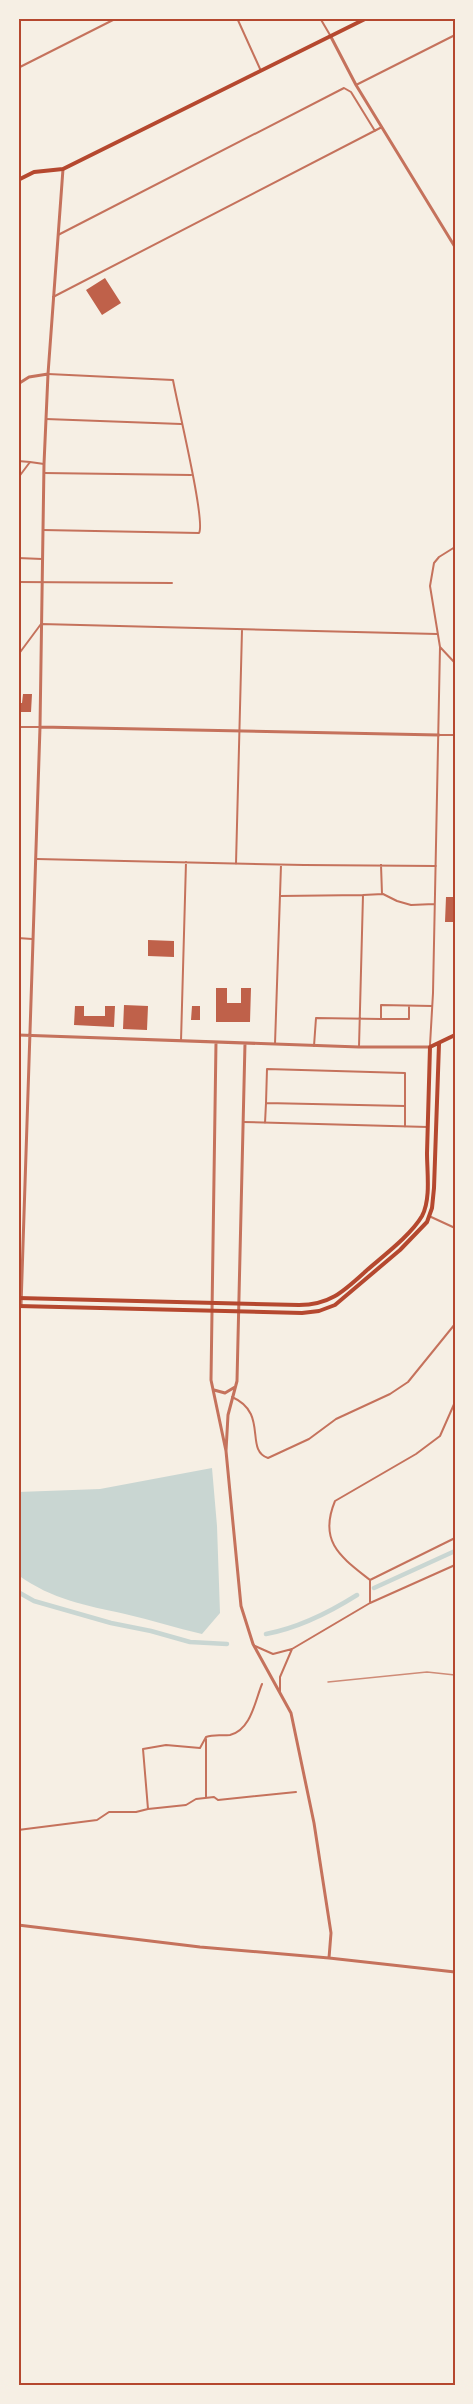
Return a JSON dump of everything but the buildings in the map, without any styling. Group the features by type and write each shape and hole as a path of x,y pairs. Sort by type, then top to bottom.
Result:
{"main road":[{"path":"18,180 34,172 63,169 367,18"},
{"path":"19,1298 238,1304 316,1305 325,1302 353,1283 395,1246 420,1219 427,1188 430,1047 455,1035"},
{"path":"19,1306 238,1312 302,1312 329,1308 356,1289 400,1250 427,1222 434,1188 439,1044"}],"street":[{"path":"18,68 117,18"},
{"path":"237,18 261,71"},
{"path":"320,18 356,85 455,246"},
{"path":"356,85 455,35"},
{"path":"58,236 344,88 351,92 375,131"},
{"path":"54,297 383,127"},
{"path":"19,1306 40,727 44,464 63,169"},
{"path":"18,384 29,377 48,374 173,380 198,503 201,529 199,533 43,530"},
{"path":"46,419 181,424"},
{"path":"18,461 44,464"},
{"path":"18,478 30,462"},
{"path":"44,473 192,475"},
{"path":"18,1035 314,1046 430,1047 440,647 432,606 432,571 438,557 455,547"},
{"path":"18,558 42,559"},
{"path":"18,582 172,584"},
{"path":"41,624 437,634"},
{"path":"18,655 41,624"},
{"path":"237,864 242,629"},
{"path":"440,647 455,663"},
{"path":"18,727 455,735"},
{"path":"35,859 436,866"},
{"path":"181,1041 186,862"},
{"path":"275,1044 280,865"},
{"path":"381,865 382,894"},
{"path":"279,896 382,894 411,905 435,904"},
{"path":"359,1047 363,895"},
{"path":"18,938 32,939"},
{"path":"381,1019 381,1005 432,1006"},
{"path":"314,1046 316,1018 409,1019 409,1006"},
{"path":"216,1042 210,1303 213,1389 226,1451 241,1606 253,1644 291,1713 314,1823 331,1933 329,1958"},
{"path":"226,1451 228,1415 236,1386 245,1043"},
{"path":"265,1123 267,1070 405,1073 405,1127"},
{"path":"266,1103 405,1106"},
{"path":"243,1122 428,1127"},
{"path":"429,1216 455,1228"},
{"path":"232,1397 243,1402 251,1411 258,1447 261,1454 268,1458 309,1439 336,1419 390,1394 408,1382 455,1324"},
{"path":"213,1389 217,1392 225,1392 236,1386"},
{"path":"370,1580 337,1553 332,1540 330,1524 335,1500 416,1454 440,1436 455,1402"},
{"path":"370,1580 455,1538"},
{"path":"253,1644 273,1654 292,1649 370,1603 455,1565"},
{"path":"370,1580 370,1603"},
{"path":"280,1693 280,1677 292,1649"},
{"path":"148,1809 143,1749 166,1745 200,1748 206,1737 214,1734 230,1735 247,1725 262,1684"},
{"path":"206,1737 206,1798"},
{"path":"18,1830 97,1820 108,1812 136,1812 186,1805 196,1799 214,1797 218,1800 296,1792"},
{"path":"18,1925 200,1947 455,1972"}],"shaded area":[{"path":"212,1468 220,1613 202,1634 57,1596 18,1575 18,1492 100,1489"}],"waterway":[{"path":"374,1588 455,1551"},
{"path":"18,1592 34,1601 111,1623 190,1642 227,1644"},
{"path":"266,1634 313,1619 357,1595"}],"railway":[{"path":"328,1682 427,1672 455,1675"}]}
